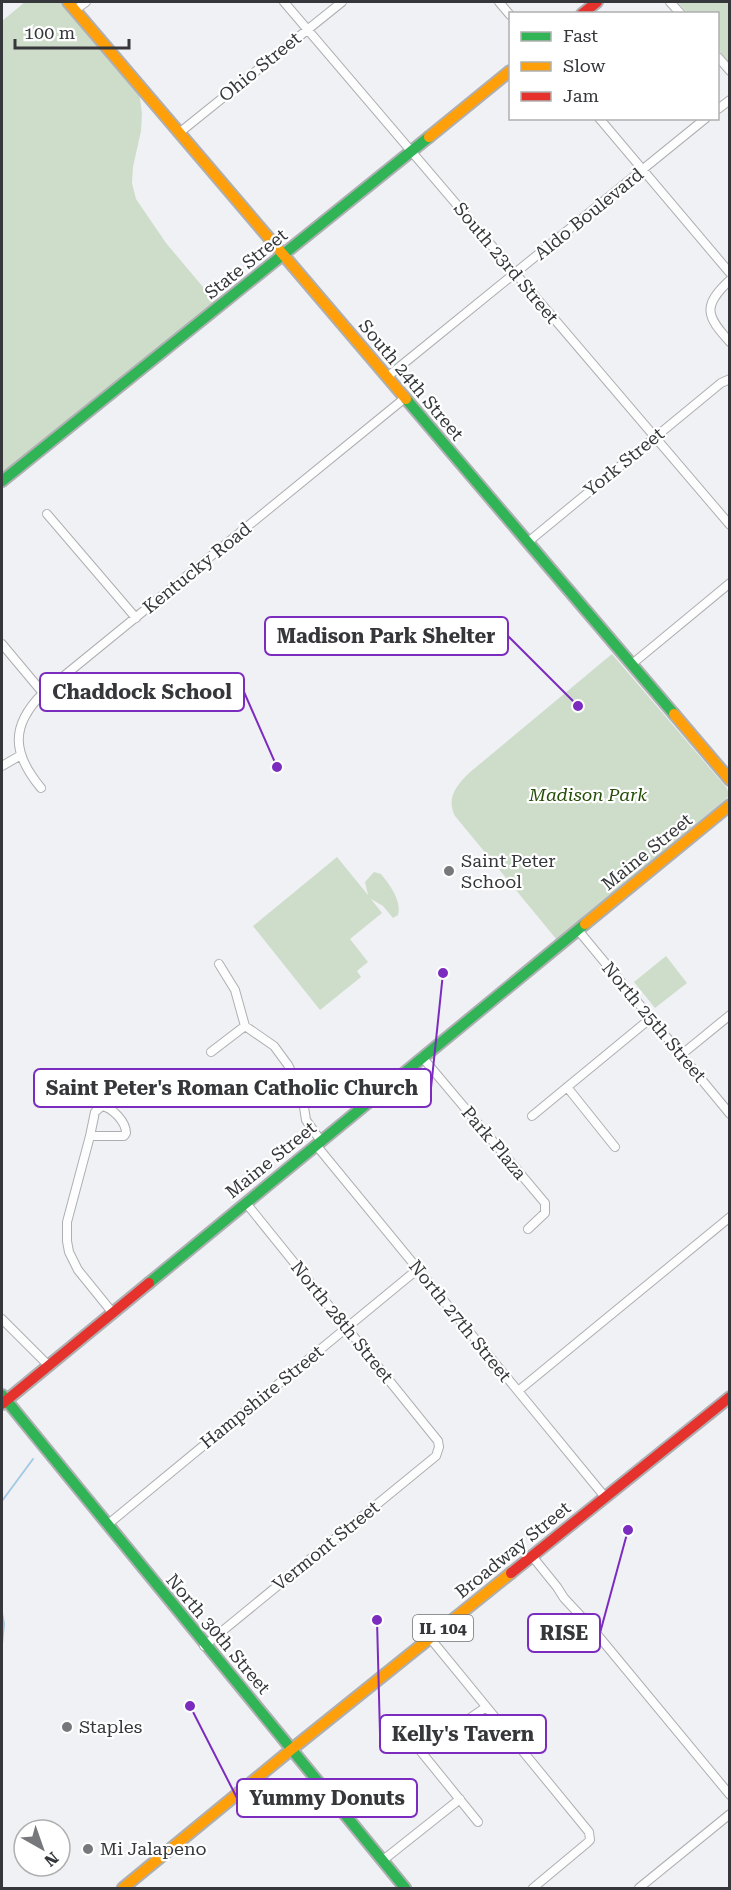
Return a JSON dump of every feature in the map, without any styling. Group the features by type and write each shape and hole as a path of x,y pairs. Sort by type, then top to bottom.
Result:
{"street":[{"path":"71,6 86,2"},
{"name":"South 23rd Street","path":"284,2 729,525"},
{"name":"Ohio Street","path":"179,133 342,2"},
{"path":"499,2 509,14"},
{"path":"584,12 597,2"},
{"name":"South 24th Street","path":"71,6 729,780"},
{"path":"719,59 729,71"},
{"name":"State Street","path":"2,481 509,72"},
{"path":"601,120 729,273"},
{"name":"Aldo Boulevard","path":"387,377 704,120"},
{"path":"729,280 717,292 711,309 713,322 729,342"},
{"name":"York Street","path":"721,383 729,371"},
{"name":"York Street","path":"528,542 654,437 729,379"},
{"name":"Kentucky Road","path":"21,755 19,742 21,726 28,710 42,693 405,398"},
{"path":"47,514 136,618"},
{"path":"632,664 729,583"},
{"path":"2,644 42,693"},
{"path":"2,766 21,755 27,769 41,788"},
{"name":"Maine Street","path":"3,1400 729,805"},
{"name":"North 25th Street","path":"578,930 729,1111"},
{"path":"211,1052 245,1026 235,990 219,964"},
{"path":"681,1055 729,1015"},
{"path":"532,1116 651,1018"},
{"name":"North 27th Street","path":"245,1026 268,1040 281,1054 302,1094 305,1115 318,1143 605,1497"},
{"name":"Park Plaza","path":"423,1058 545,1203 545,1213 528,1229"},
{"path":"567,1087 615,1147"},
{"path":"90,1136 120,1137 124,1136 127,1129 110,1108 102,1106 95,1112 67,1222 69,1252 78,1270 112,1312"},
{"name":"North 28th Street","path":"246,1203 438,1442"},
{"path":"518,1391 729,1217"},
{"name":"Hampshire Street","path":"107,1525 418,1269"},
{"path":"2,1319 48,1365"},
{"name":"Broadway Street","path":"123,1888 729,1397"},
{"name":"North 30th Street","path":"3,1400 405,1888"},
{"name":"Vermont Street","path":"204,1646 436,1456 439,1448 438,1442"},
{"path":"532,1556 564,1598 591,1627 729,1795"},
{"path":"430,1638 588,1832 590,1840 533,1888"},
{"path":"421,1752 486,1707"},
{"path":"397,1722 478,1822"},
{"path":"382,1860 460,1799"},
{"path":"639,1888 729,1814"}],"green space":[{"path":"25,2 68,2 131,77 140,98 142,114 141,131 133,167 132,183 136,199 166,243 219,306 2,481 2,21"},
{"path":"677,2 729,2 729,63 719,50 719,12 687,12"},
{"name":"Madison Park","path":"612,654 729,793 728,797 557,940 455,816 452,810 452,798 456,788 469,773"},
{"path":"337,857 368,895 365,882 374,872 381,874 394,893 399,910 398,915 393,918 383,906 371,899 382,913 350,939 368,962 357,971 361,977 320,1010 253,926"},
{"path":"666,956 687,983 655,1008 634,982"}],"waterway":[{"path":"2,1501 33,1459"},
{"path":"2,1613 4,1624 2,1644"}],"traffic: fast":[{"path":"2,481 429,137"},
{"path":"406,399 674,714"},
{"path":"149,1283 585,924"},
{"path":"2,1395 405,1888"}],"traffic: slow":[{"path":"68,2 406,399"},
{"path":"429,137 509,72"},
{"path":"674,714 730,780"},
{"path":"585,924 730,805"},
{"path":"123,1888 511,1573"}],"traffic: jam":[{"path":"584,12 597,2"},
{"path":"2,1404 149,1283"},
{"path":"511,1573 730,1397"}],"place":[{"name":"Madison Park Shelter","path":"578,706"},
{"name":"Chaddock School","path":"277,767"},
{"name":"Saint Peter School","path":"449,871"},
{"name":"Saint Peter's Roman Catholic Church","path":"443,973"},
{"name":"RISE","path":"628,1530"},
{"name":"Kelly's Tavern","path":"377,1620"},
{"name":"Yummy Donuts","path":"190,1706"},
{"name":"Staples","path":"67,1727"},
{"name":"Mi Jalapeno","path":"88,1849"}]}
